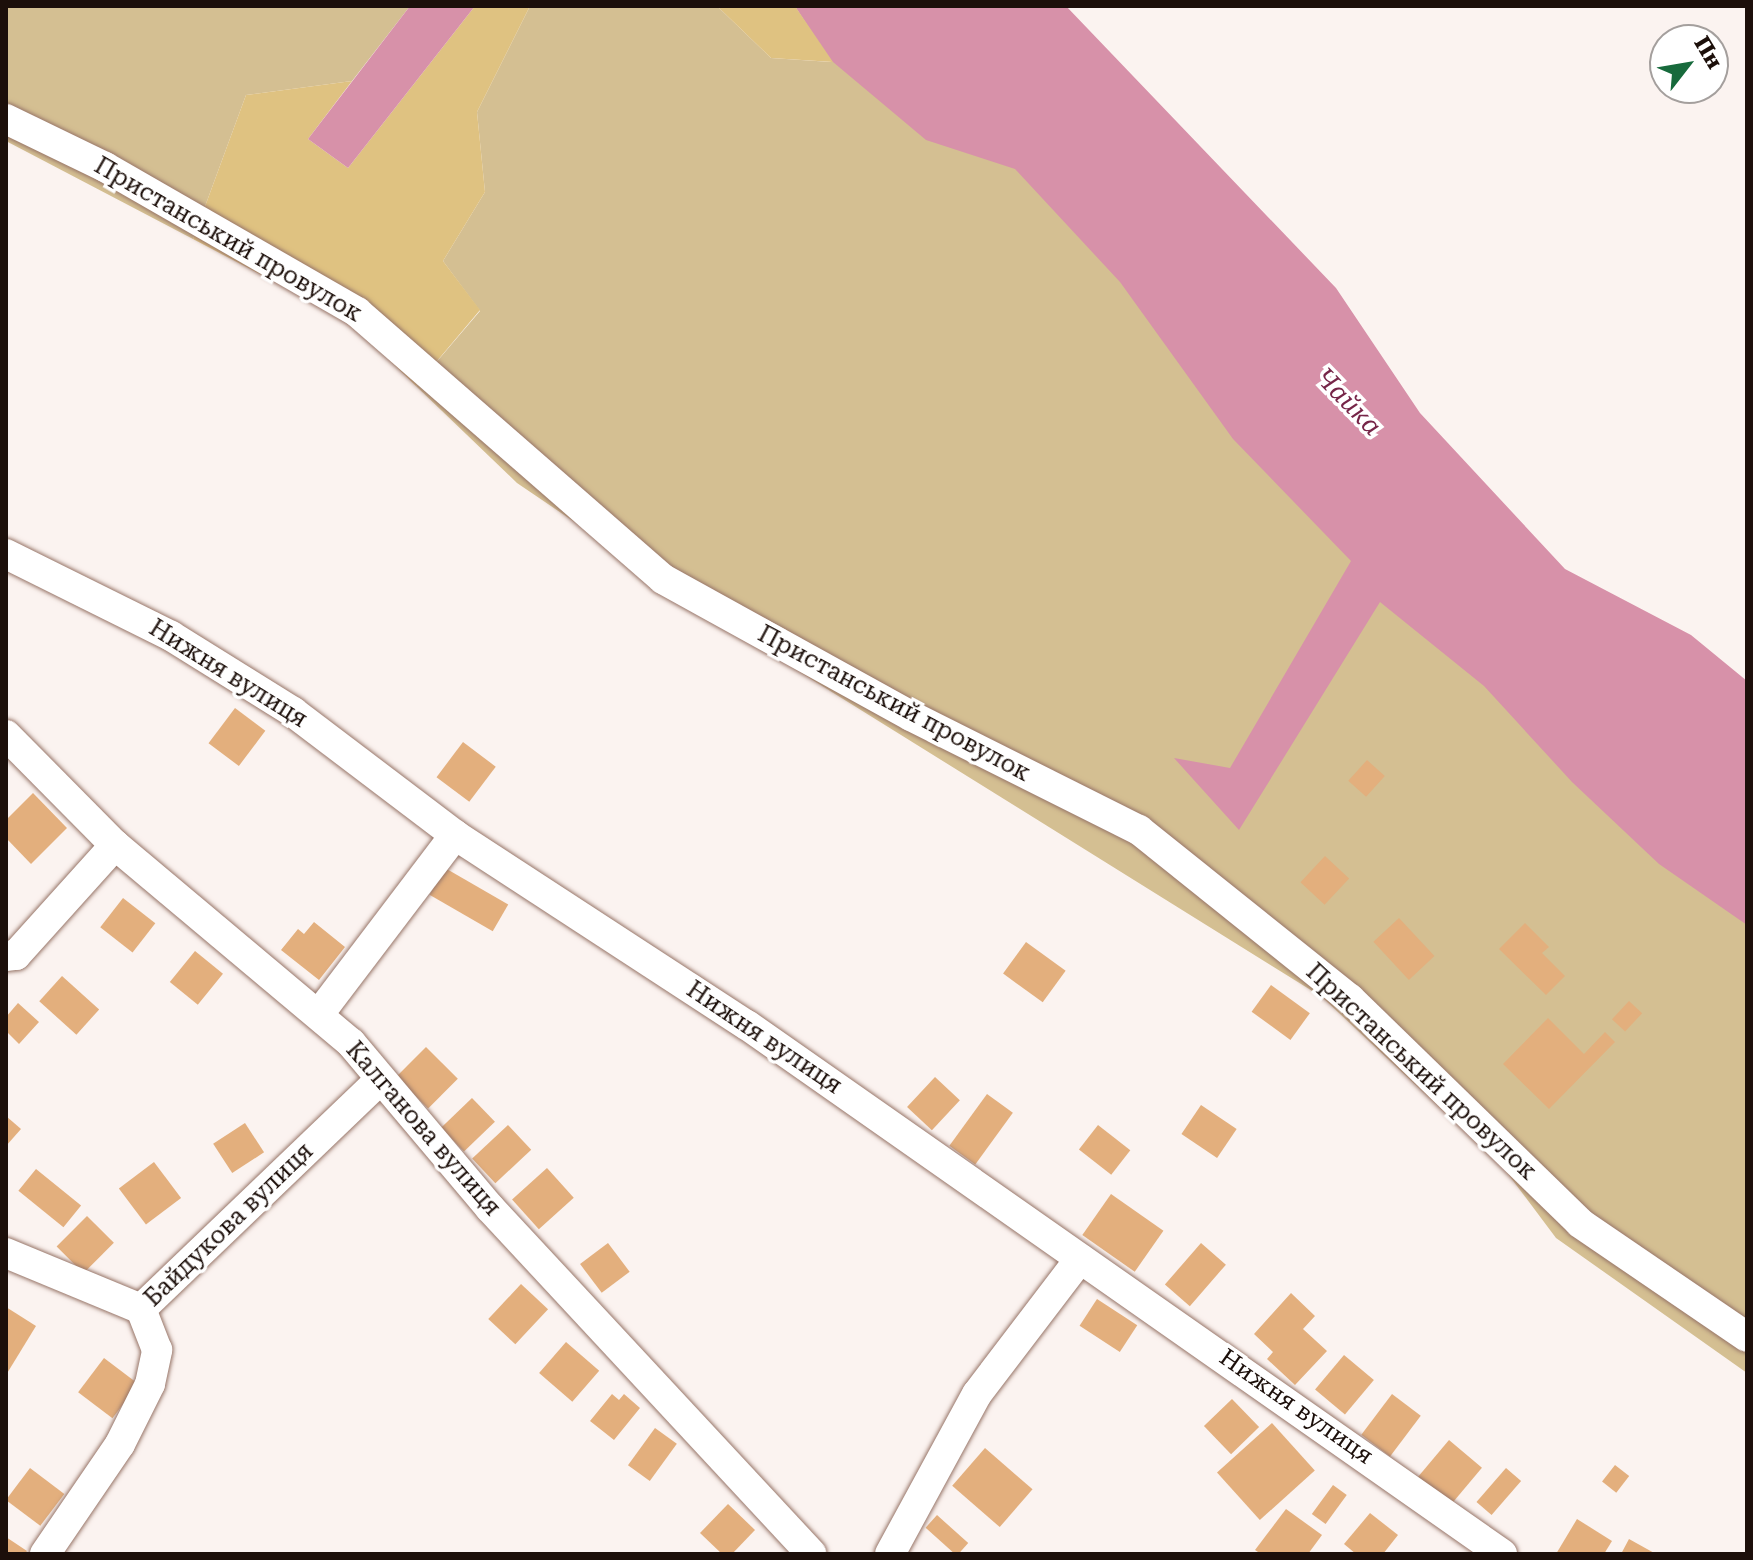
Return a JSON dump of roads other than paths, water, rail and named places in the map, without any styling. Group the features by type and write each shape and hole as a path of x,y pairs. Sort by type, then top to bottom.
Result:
{"street":[{"name":"Пристанський провулок","path":"6,119 105,167 357,312 663,579 911,716 1139,830 1350,999 1580,1223 1747,1337"},
{"name":"Нижня вулиця","path":"6,554 171,636 280,703 455,835 747,1025 1502,1554"},
{"name":"Калганова вулиця","path":"6,735 115,845 351,1043 379,1081 811,1554"},
{"path":"319,1014 455,835"},
{"path":"6,956 16,955 115,845"},
{"name":"Байдукова вулиця","path":"45,1554 120,1444 150,1384 157,1350 141,1309 379,1081"},
{"path":"6,1253 141,1309"},
{"path":"890,1554 977,1394 1080,1259"}],"water":[{"path":"410,6 475,6 348,168 308,139"},
{"name":"Чайка","path":"795,6 1066,6 1336,288 1420,413 1565,569 1691,635 1747,681 1747,925 1659,864 1572,782 1484,686 1380,602 1239,830 1174,758 1230,768 1351,561 1233,439 1120,282 1015,169 926,140 833,62"}]}
